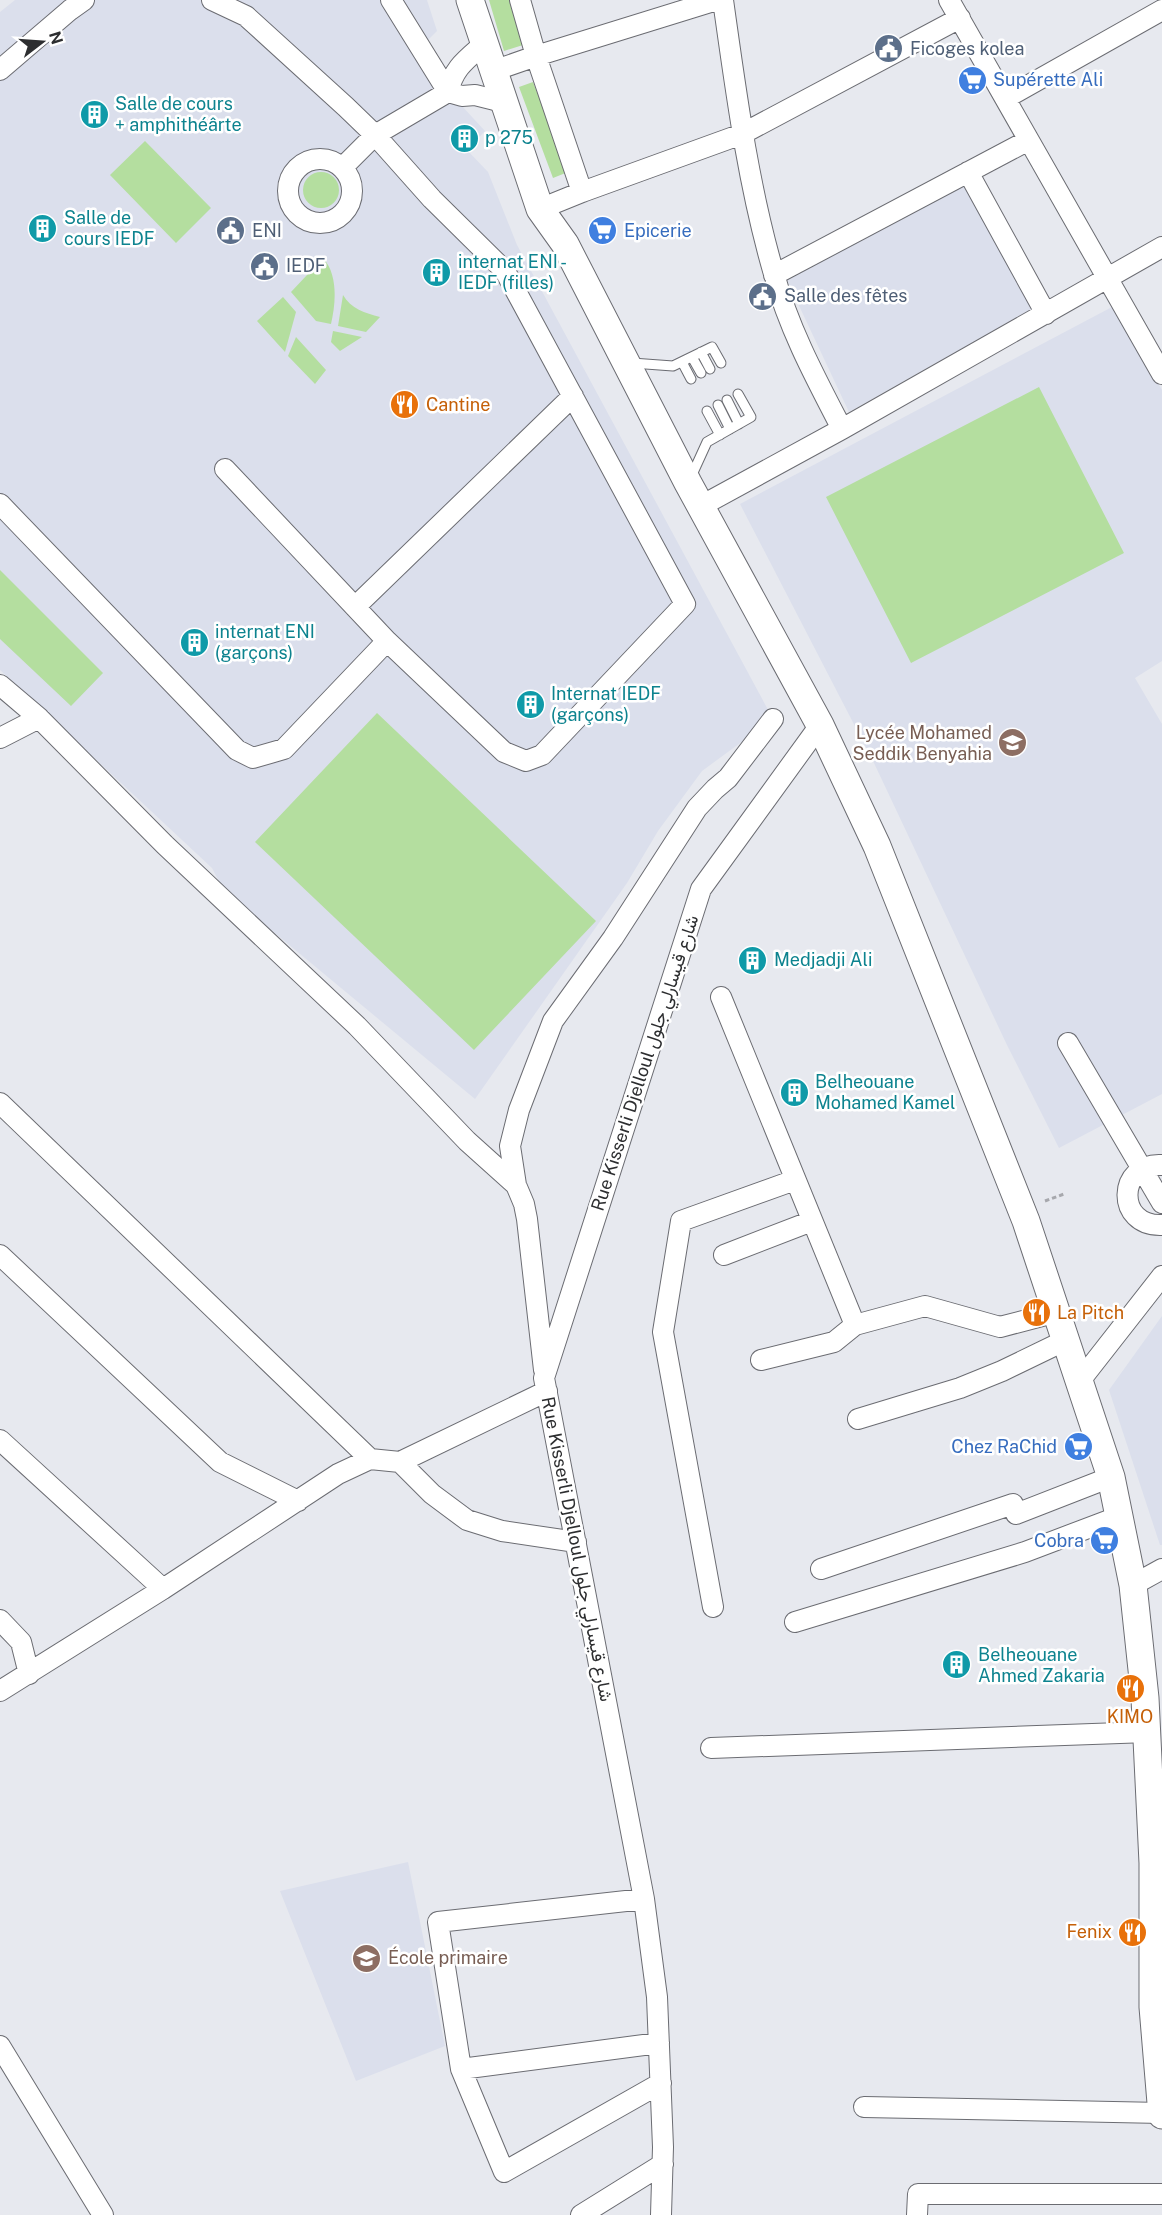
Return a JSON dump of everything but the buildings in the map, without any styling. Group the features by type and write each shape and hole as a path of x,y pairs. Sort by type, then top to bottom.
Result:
{"main road":[{"path":"470,0 540,209 565,244 695,494 820,725 876,846 925,963 1026,1221 1057,1312 1111,1478 1133,1586 1148,1732 1153,1863 1153,2007 1160,2068 1162,2114"}],"street":[{"path":"0,70 84,0"},
{"path":"212,0 246,16 346,107 375,135 432,199 505,271 685,604 543,755 526,761 504,753 387,641 225,469"},
{"path":"391,0 448,92 462,96 475,95 503,102"},
{"path":"520,0 582,192"},
{"path":"493,71 717,0"},
{"path":"723,0 742,134 774,275 801,351 842,429"},
{"path":"949,0 1162,374"},
{"path":"1006,98 1162,10"},
{"path":"540,209 742,134 960,18"},
{"path":"342,168 375,135 448,92 452,76 459,66 485,43"},
{"path":"774,275 1028,141"},
{"path":"968,172 1046,314"},
{"path":"695,494 842,429 1162,247"},
{"path":"355,607 573,396"},
{"path":"0,504 237,750 253,758 284,748 387,641"},
{"path":"0,685 39,718 165,845 357,1026 467,1141 516,1185"},
{"path":"0,738 39,718"},
{"path":"0,1691 338,1474 369,1459 400,1462 546,1385 527,1219 516,1185 510,1146 519,1110 553,1021 613,938 697,808 728,778 773,719"},
{"name":"Rue Kisserli Djelloul شارع قيسارلي جلول","path":"661,2215 663,2164 657,1997 644,1899 546,1385 701,889 820,725"},
{"path":"721,997 855,1325"},
{"path":"1068,1043 1162,1203"},
{"path":"0,1102 369,1459"},
{"path":"1162,1165 1150,1165 1142,1169 1135,1174 1128,1186 1129,1204 1136,1216 1151,1225 1162,1225"},
{"path":"713,1607 663,1332 681,1221 795,1180"},
{"path":"724,1255 812,1221"},
{"path":"0,1255 220,1462 298,1501"},
{"path":"1079,1382 1162,1276"},
{"path":"761,1360 834,1342 855,1325 925,1306 1000,1327 1057,1312"},
{"path":"858,1419 960,1388 1002,1371 1066,1340"},
{"path":"0,1440 162,1589"},
{"path":"400,1462 432,1494 467,1520 502,1531 576,1542"},
{"path":"821,1569 1013,1504 1016,1514 1111,1478"},
{"path":"795,1622 1025,1552 1120,1516"},
{"path":"1133,1586 1162,1569"},
{"path":"0,1620 21,1642 28,1674"},
{"path":"711,1748 1148,1732"},
{"path":"644,1899 438,1922 461,2069 504,2172 661,2083"},
{"path":"461,2069 659,2043"},
{"path":"0,2046 103,2215"},
{"path":"864,2107 1162,2114"},
{"path":"581,2215 663,2164"},
{"path":"917,2215 918,2194 1162,2194"}],"lane":[{"path":"627,363 673,366 712,347 721,363"},
{"path":"692,357 705,371 701,352"},
{"path":"682,362 691,379"},
{"path":"695,494 707,442 751,417 738,394"},
{"path":"722,402 734,426"},
{"path":"707,411 720,435"}],"path":[{"path":"1045,1201 1064,1194"}],"shaded area":[{"path":"15,0 427,0 437,31 414,54 485,131 467,150 488,172 517,245 773,719 702,771 658,831 627,883 475,1099 224,891 212,868 0,670 0,12"},
{"path":"966,184 1033,308 849,412 786,278"},
{"name":"Lycée Mohamed Seddik Benyahia","path":"1112,307 1162,390 1162,661 1135,678 1162,724 1162,1094 1059,1148 1007,1045 874,763 740,504"},
{"path":"1162,1316 1162,1545 1160,1545 1109,1390"},
{"name":"École primaire","path":"408,1862 445,2046 356,2081 280,1891"}],"green space":[{"path":"489,0 509,0 523,45 504,51"},
{"path":"533,82 568,172 553,178 519,87"},
{"path":"145,141 211,208 176,243 110,175"},
{"path":"321,172 334,177 339,190 334,203 321,208 308,203 303,190 308,177"},
{"path":"323,258 331,272 335,289 331,324 316,321 291,292"},
{"path":"343,295 354,307 380,317 366,332 338,326"},
{"path":"283,297 296,312 285,352 257,321"},
{"path":"333,331 362,337 340,351 331,342"},
{"path":"296,337 326,370 315,384 288,356"},
{"path":"1039,387 1124,553 911,663 826,497"},
{"path":"0,570 103,673 71,706 0,639"},
{"path":"377,713 596,921 474,1050 255,842"}],"place":[{"name":"Ficoges kolea","path":"889,49"},
{"name":"Supérette Ali","path":"972,80"},
{"name":"Salle de cours + amphithéârte","path":"94,114"},
{"name":"p 275","path":"464,138"},
{"name":"Salle de cours IEDF","path":"43,228"},
{"name":"ENI","path":"231,231"},
{"name":"Epicerie","path":"603,231"},
{"name":"IEDF","path":"265,266"},
{"name":"internat ENI - IEDF (filles)","path":"437,272"},
{"name":"Salle des fêtes","path":"763,296"},
{"name":"Cantine","path":"405,405"},
{"name":"internat ENI (garçons)","path":"194,642"},
{"name":"Internat IEDF (garçons)","path":"530,704"},
{"name":"Lycée Mohamed Seddik Benyahia","path":"1013,743"},
{"name":"Medjadji Ali","path":"753,960"},
{"name":"Belheouane Mohamed Kamel","path":"794,1092"},
{"name":"La Pitch","path":"1036,1313"},
{"name":"Chez RaChid","path":"1078,1447"},
{"name":"Cobra","path":"1105,1541"},
{"name":"Belheouane Ahmed Zakaria","path":"957,1665"},
{"name":"KIMO","path":"1130,1688"},
{"name":"Fenix","path":"1133,1932"},
{"name":"École primaire","path":"367,1958"}]}
